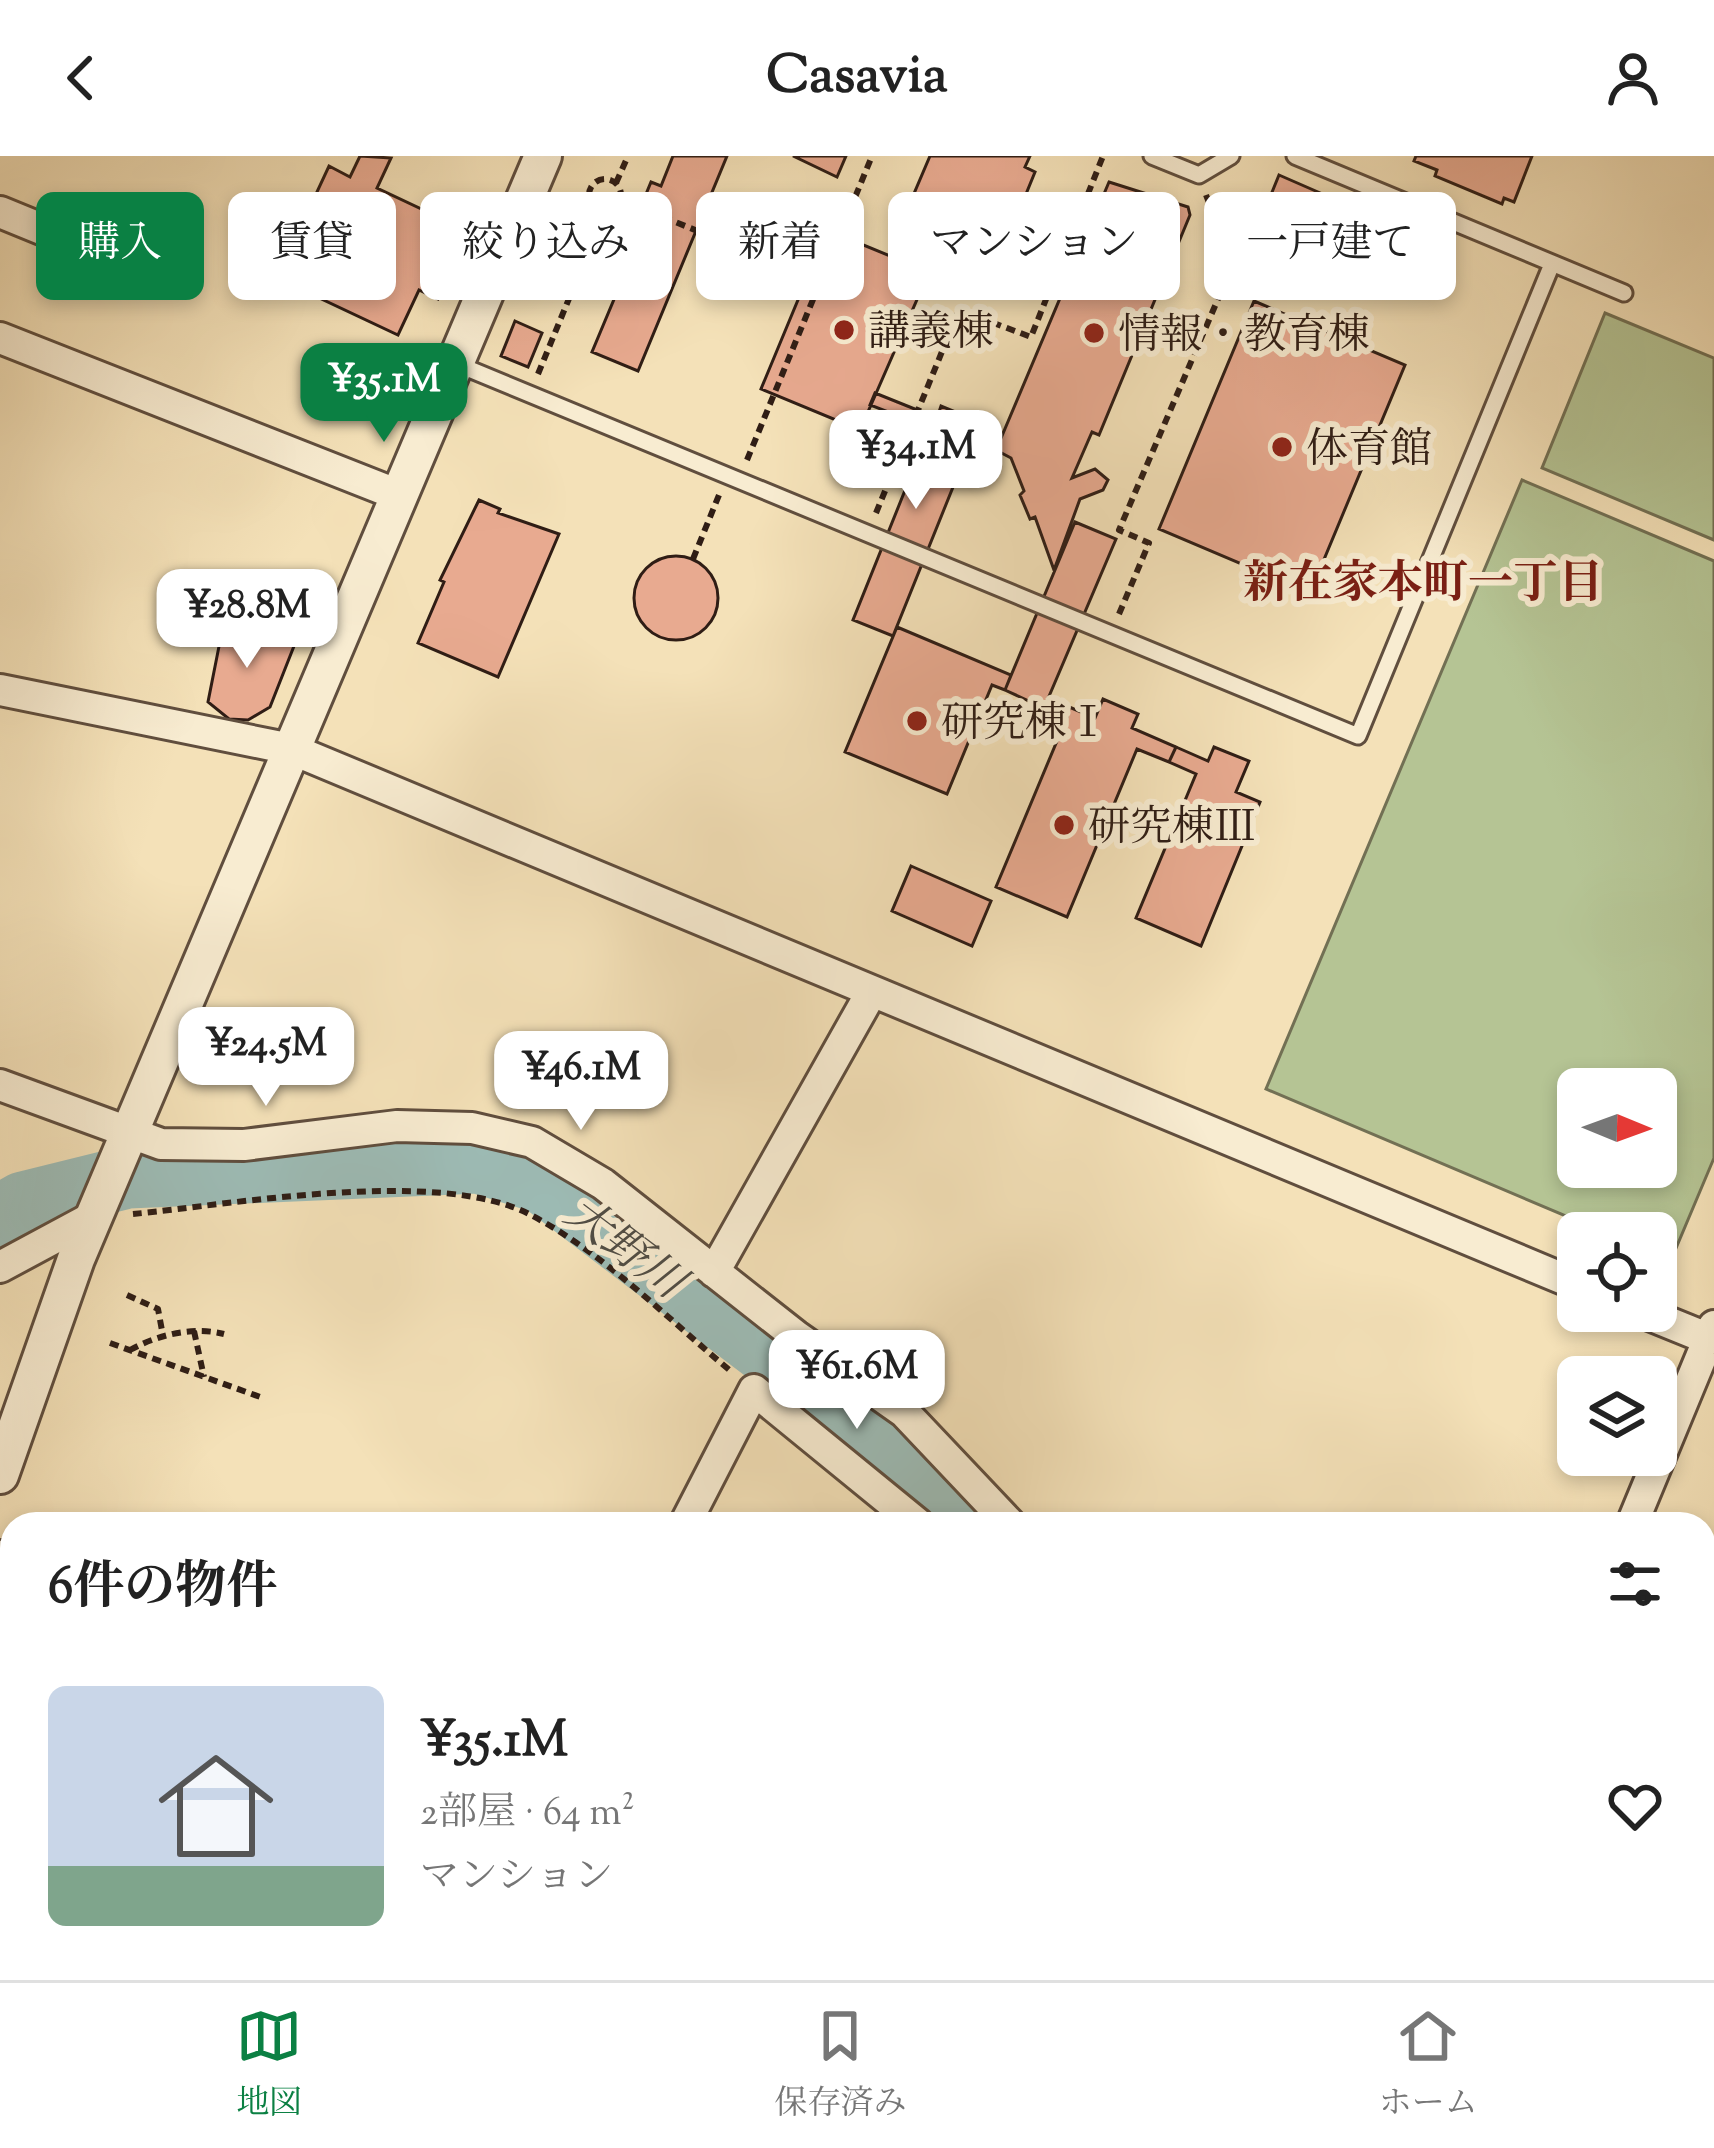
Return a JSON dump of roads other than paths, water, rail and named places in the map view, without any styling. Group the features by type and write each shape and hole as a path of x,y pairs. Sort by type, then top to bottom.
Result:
{"street":[{"path":"0,1474 93,1217 458,364 532,160"},
{"path":"0,212 36,227"},
{"path":"0,338 401,496"},
{"path":"0,690 291,749 1557,1277"},
{"path":"714,1272 871,994"},
{"path":"0,1085 97,1117 126,1141 244,1145 397,1126 472,1127 532,1142 603,1184 904,1412 999,1512"},
{"path":"0,1267 93,1217"},
{"path":"1637,1512 1711,1333 1677,1322"},
{"path":"691,1512 754,1390 902,1512"}],"lane":[{"path":"1152,156 1199,175 1231,156"},
{"path":"1295,156 1624,293"},
{"path":"458,364 1358,736 1552,264"}],"waterway":[{"name":"大野川","path":"0,1216 23,1203 128,1177 478,1162 542,1182 771,1356 954,1512"}],"place":[{"name":"講義棟","path":"844,330"},
{"name":"情報・教育棟","path":"1094,333"},
{"name":"体育館","path":"1282,447"},
{"name":"研究棟Ⅰ","path":"917,721"},
{"name":"研究棟Ⅲ","path":"1064,825"}],"district":[{"name":"新在家本町一丁目","path":"1423,581"}]}
